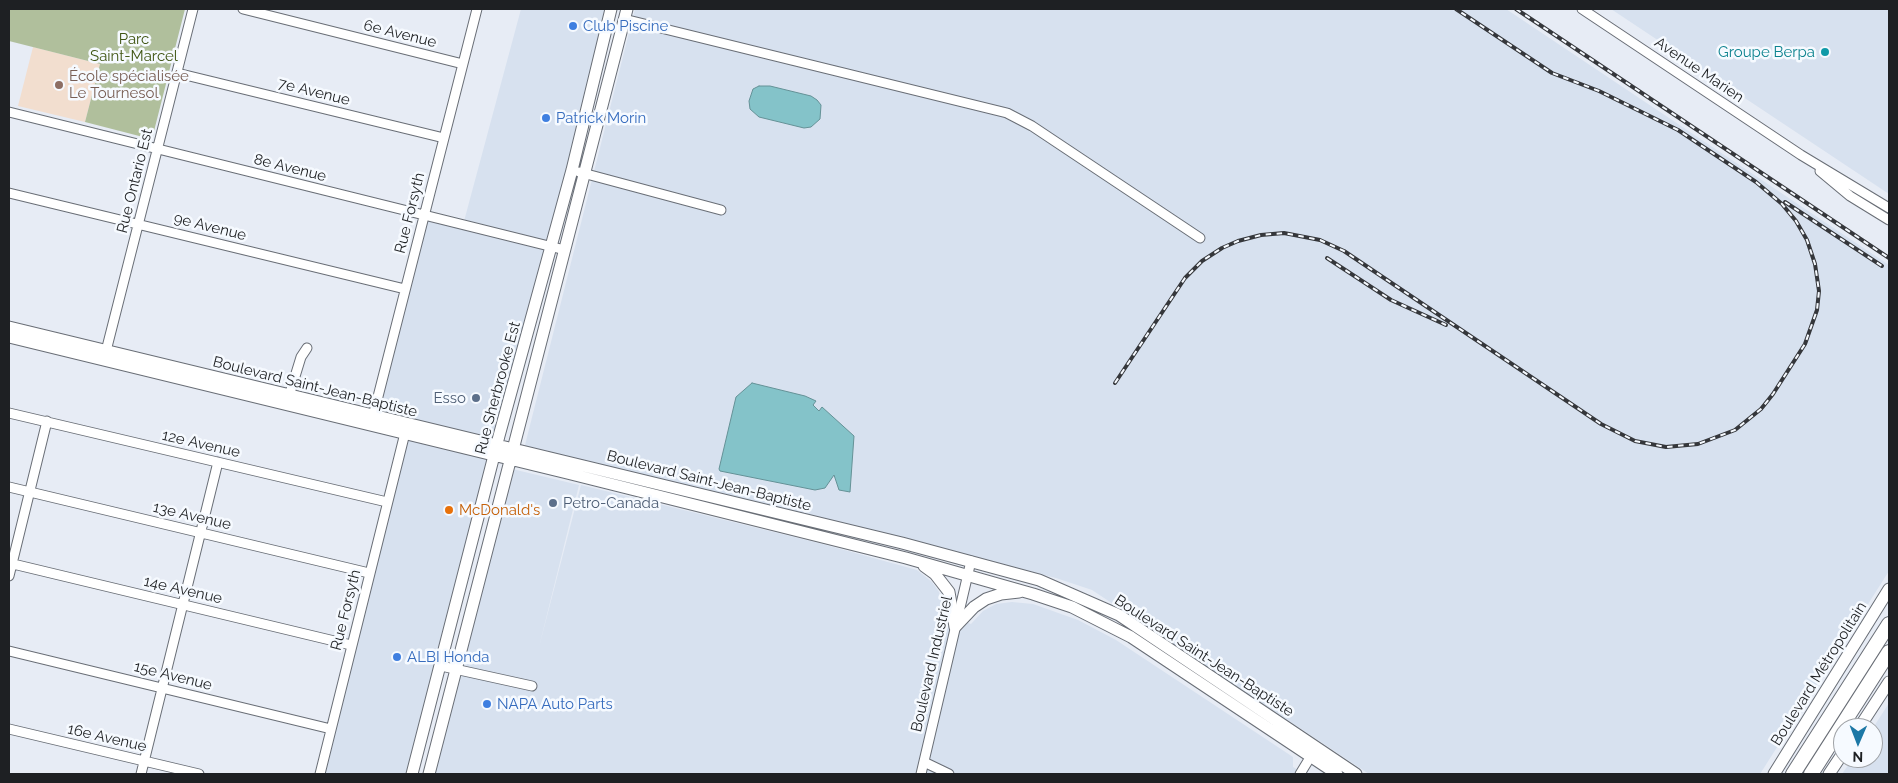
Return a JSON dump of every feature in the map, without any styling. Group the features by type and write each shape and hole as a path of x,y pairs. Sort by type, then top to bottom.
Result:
{"highway":[{"path":"1793,774 1889,624"},
{"path":"1811,774 1889,652"}],"main road":[{"path":"610,12 625,14"},
{"name":"Rue Sherbrooke Est","path":"416,773 426,726 496,450 572,170 610,12"},
{"name":"Rue Sherbrooke Est","path":"429,774 625,14"},
{"path":"590,95 604,99"},
{"path":"582,129 596,130"},
{"name":"Boulevard Saint-Jean-Baptiste","path":"9,327 105,356"},
{"path":"527,336 542,341"},
{"name":"Boulevard Saint-Jean-Baptiste","path":"9,337 105,356 496,450 683,502 971,561 1039,580 1119,615 1314,752 1336,774"},
{"name":"Boulevard Saint-Jean-Baptiste","path":"512,454 686,490 1072,607 1131,637 1314,752 1356,774"},
{"path":"650,494 653,482"},
{"path":"683,502 686,490"},
{"path":"906,558 922,565 935,574 949,592 955,627"},
{"path":"462,588 477,592"},
{"name":"Boulevard Métropolitain","path":"1774,774 1889,590"},
{"path":"955,627 974,607 986,600 1001,594 1032,594"},
{"path":"1866,718 1889,682"},
{"path":"426,726 440,730"}],"street":[{"name":"Rue Ontario Est","path":"105,356 193,9"},
{"name":"6e Avenue","path":"243,9 463,64"},
{"name":"Rue Forsyth","path":"372,421 476,9"},
{"name":"Avenue Marien","path":"1582,9 1801,155 1889,208"},
{"path":"625,14 1007,113 1032,126 1200,238"},
{"name":"7e Avenue","path":"177,73 444,138"},
{"name":"8e Avenue","path":"9,112 565,250"},
{"name":"Avenue Marien","path":"1801,155 1850,196 1889,220"},
{"path":"572,170 720,210"},
{"name":"9e Avenue","path":"9,193 405,289"},
{"path":"287,400 301,357 307,348"},
{"name":"12e Avenue","path":"9,412 388,502"},
{"path":"9,576 10,563 47,421"},
{"name":"Rue Forsyth","path":"320,774 407,429"},
{"path":"141,774 218,462"},
{"name":"13e Avenue","path":"9,487 370,573"},
{"name":"Boulevard Industriel","path":"921,774 971,561"},
{"name":"14e Avenue","path":"10,563 351,645"},
{"name":"15e Avenue","path":"9,651 331,729"},
{"path":"441,666 532,686"},
{"name":"16e Avenue","path":"9,729 199,774"},
{"path":"1300,774 1314,752"},
{"path":"924,762 949,774"}],"shaded area":[{"path":"521,9 611,9 411,774 320,774 405,434 371,425 423,215 463,225"},
{"path":"635,9 1506,9 1889,265 1889,571 1760,774 1369,774 1092,590 1056,578 651,478 524,449"},
{"path":"1611,9 1889,9 1889,194"},
{"name":"École spécialisée Le Tournesol","path":"33,47 100,64 85,122 18,106"},
{"path":"508,468 579,485 539,647 581,485 819,543 917,570 932,582 939,592 944,614 971,624 983,611 996,604 1012,602 1033,604 1078,620 1116,640 1293,757 1293,767 1305,774 429,774"},
{"path":"1889,703 1889,774 1842,774 1846,768 1883,768 1883,718 1879,718"}],"green space":[{"name":"Parc Saint-Marcel","path":"9,9 185,9 153,135 147,138 85,122 100,64 9,41"}],"water":[{"path":"759,86 770,86 811,96 821,105 820,119 811,127 804,128 759,117 750,109 749,101 753,89"},
{"path":"752,383 805,396 816,401 813,405 819,411 822,407 854,436 850,492 839,490 834,475 825,488 815,490 720,471 736,397"}],"railway":[{"path":"1115,383 1185,278 1202,261 1222,248 1238,241 1261,235 1284,233 1320,240 1344,251 1601,424 1635,441 1666,447 1698,444 1735,430 1761,409 1773,394 1805,344 1817,310 1819,291 1815,264 1807,240 1796,221 1782,204 1756,182 1678,130 1599,91 1552,73 1456,9"},
{"path":"1516,9 1889,258"},
{"path":"1785,202 1882,266"},
{"path":"1327,258 1391,300 1446,325"}],"place":[{"name":"Club Piscine","path":"573,26"},
{"name":"Groupe Berpa","path":"1825,52"},
{"name":"École spécialisée Le Tournesol","path":"59,85"},
{"name":"Patrick Morin","path":"546,118"},
{"name":"Esso","path":"476,398"},
{"name":"Petro-Canada","path":"553,503"},
{"name":"McDonald's","path":"449,510"},
{"name":"ALBI Honda","path":"397,657"},
{"name":"NAPA Auto Parts","path":"487,704"}]}
